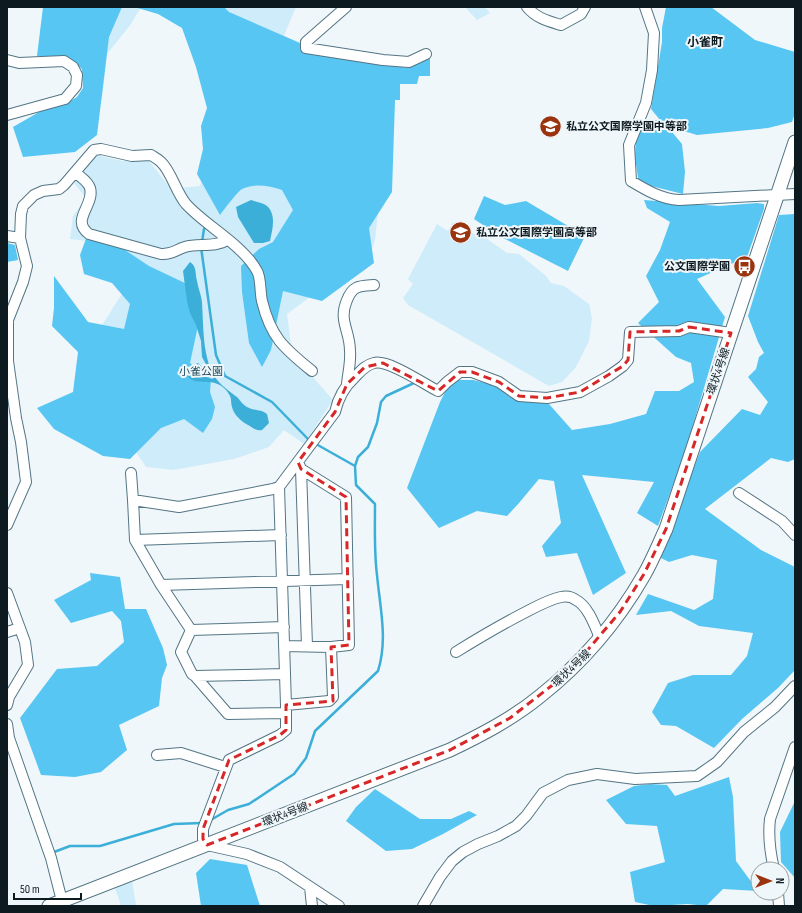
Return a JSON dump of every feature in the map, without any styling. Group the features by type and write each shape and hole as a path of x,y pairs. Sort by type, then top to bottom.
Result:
{"main road":[{"name":"環状4号線","path":"49,906 450,750 510,718 539,698 568,673 600,638 620,612 644,574 666,529 795,142"}],"street":[{"path":"346,7 306,42 306,48 383,60 409,62 426,54"},
{"path":"527,7 532,13 543,20 561,25 581,14 585,7"},
{"path":"646,7 654,33 652,70 646,103 629,145 631,181 645,190 669,199 679,200 795,194"},
{"path":"7,60 19,63 64,61 73,67 77,75 76,86 65,99 7,115"},
{"path":"7,525 26,482 8,361 8,320 23,282 27,266 20,238 21,214 23,206 27,200 34,195 43,191 60,189 94,150 101,149 132,156 151,155 162,162 174,186 187,204 250,260 258,272 260,291 265,312 279,342 312,371"},
{"path":"75,172 87,183 90,189 89,197 81,221 84,231 89,234 168,255 182,248 195,245 220,244 227,240"},
{"path":"7,236 20,238"},
{"path":"347,384 350,350 342,316 344,306 350,293 355,288 360,286 374,286"},
{"path":"133,500 179,507 279,487 299,466 335,412 337,402 347,384 365,367 374,363 383,363 394,367 438,392 447,382 460,372 472,372 499,382 519,396 547,398 580,392 609,376 623,366 628,360 630,332 679,331 689,327 731,333"},
{"path":"284,646 349,645 346,497 299,466"},
{"path":"299,466 307,646"},
{"path":"131,473 135,540 161,585 191,630"},
{"path":"279,487 286,730 280,736 231,758 225,767 208,815 203,839 206,845 247,854 280,867 339,906"},
{"path":"739,493 782,520 795,535"},
{"path":"135,540 280,535"},
{"path":"161,585 348,579"},
{"path":"7,593 25,642 28,665 9,697 7,705"},
{"path":"456,652 539,605 561,597 570,597 577,600 585,608 600,638"},
{"path":"191,630 284,627"},
{"path":"7,632 20,628"},
{"path":"191,630 181,652 192,674 228,714 286,709 329,702 333,697 331,646"},
{"path":"195,676 285,674"},
{"path":"423,906 440,877 452,861 473,847 516,826 526,816 543,793 568,780 597,774 635,779 697,776 717,762 744,732 775,707 795,686"},
{"path":"7,724 9,738 51,858 62,901"},
{"path":"772,861 768,831 770,819 795,747"},
{"path":"157,755 181,753 225,767"},
{"path":"310,887 312,906"}],"highlighted area":[{"path":"689,327 731,333 666,529 644,574 620,612 568,673 510,718 450,750 207,845 203,839 203,829 229,760 280,735 286,730 286,705 333,701 331,647 349,645 346,497 301,469 298,462 335,412 347,384 365,367 383,363 438,391 460,372 472,372 499,382 519,396 547,398 580,392 623,366 628,360 630,332 679,331"}],"green space":[{"path":"43,7 122,7 109,37 97,135 75,152 23,157 13,127 46,108 69,102 77,97 83,88 82,69 77,64 66,59 56,57 37,56"},
{"path":"77,7 141,7 131,24 107,54 102,99 73,130 85,93 86,66"},
{"path":"134,7 224,7 229,12 330,56 408,68 430,58 430,76 419,76 417,84 400,84 400,100 395,100 392,192 369,228 374,263 322,301 283,291 271,350 262,367 249,343 242,292 241,266 259,249 273,242 293,210 282,190 267,186 252,186 242,189 220,215 197,174 203,149 201,126 207,108 196,67 182,28 158,14"},
{"name":"小雀公園","path":"164,7 296,7 283,38 385,147 375,240 371,252 287,314 293,360 311,375 333,400 304,444 284,430 269,447 234,459 173,470 146,467 113,418 101,327 126,287 107,243 70,239 73,216 86,198 74,183 96,155 122,161 149,161 171,189 200,186 220,122 223,51"},
{"path":"465,7 485,7 490,13 477,20"},
{"path":"666,7 711,7 755,40 795,52 795,113 792,122 768,128 697,135 667,126 682,144 685,172 683,194 647,185 638,178 635,157 636,135 641,121 660,120 651,109"},
{"path":"484,196 505,205 526,201 585,236 568,271 501,237 474,219"},
{"path":"644,200 719,206 757,203 764,204 764,209 747,257 697,279 725,317 685,452 658,526 637,513 654,482 582,475 626,573 593,595 577,553 546,557 542,546 561,523 554,481 539,479 507,516 477,511 439,528 407,488 440,402 451,380 473,380 522,392 549,404 572,430 610,424 646,414 655,391 679,391 694,382 691,363 676,357 638,323 659,302 646,276 660,250 670,222 647,208"},
{"path":"795,214 795,459 788,462 771,458 705,509 761,550 795,567 795,670 778,688 742,719 714,748 676,726 661,725 652,712 668,683 693,675 731,675 747,656 753,633 699,626 671,611 636,615 648,594 694,610 713,599 717,560 692,555 669,562 659,557 700,452 742,409 760,415 768,402 748,377 756,369 759,357 764,353 748,316 779,215"},
{"path":"453,222 470,233 480,234 507,253 519,254 546,276 551,283 564,286 589,304 592,318 589,341 576,367 562,382 549,386 408,305 403,298 413,284 408,279 437,224 448,231"},
{"path":"87,236 122,248 149,266 189,285 199,321 190,363 211,378 210,392 215,407 212,419 203,433 184,419 161,428 130,459 103,456 54,429 37,408 73,392 78,352 52,326 54,308 54,276 88,322 124,329 130,304 112,283 84,274 80,255"},
{"path":"7,243 15,245 18,260 7,262"},
{"path":"90,573 120,577 125,609 146,609 163,648 167,665 162,678 159,706 119,725 127,750 101,772 75,777 41,775 20,718 57,669 97,666 124,642 121,621 112,611 71,623 54,600 91,580"},
{"path":"729,777 733,797 736,861 750,880 750,891 723,889 706,906 688,904 654,906 635,902 630,872 665,862 657,826 626,824 606,800 634,786 650,784 667,785 675,796"},
{"path":"375,789 420,819 451,819 469,811 477,815 412,849 386,851 346,821 356,807"},
{"path":"795,801 795,878 790,872 790,861 781,861 780,832"},
{"path":"210,859 247,865 260,906 201,906 196,873"},
{"path":"132,881 137,906 121,906 115,888"}],"shaded area":[{"path":"251,200 267,206 272,214 273,228 270,241 254,243 238,217 236,207"},
{"path":"190,262 195,268 197,284 202,299 205,347 210,368 216,379 244,405 267,414 269,423 262,430 255,429 238,418 234,413 230,395 221,386 216,383 196,381 187,376 191,368 198,363 204,369 207,378 213,379 208,372 208,368 202,357 201,341 187,301 183,271"}],"waterway":[{"path":"202,242 204,229"},
{"path":"201,247 216,355 225,376 272,402 308,439"},
{"path":"209,821 228,810 249,804 294,774 306,758 315,731 378,671 381,659 383,635 375,557 375,504 356,485 355,466 358,457 368,447 377,423 381,402 386,396 414,383"},
{"path":"316,444 355,466"},
{"path":"54,852 70,846 100,846 174,824 202,823"}],"place":[{"name":"私立公文国際学園中等部","path":"550,126"},
{"name":"私立公文国際学園高等部","path":"460,232"},
{"name":"公文国際学園","path":"745,266"}],"district":[{"name":"小雀町","path":"705,42"}]}
